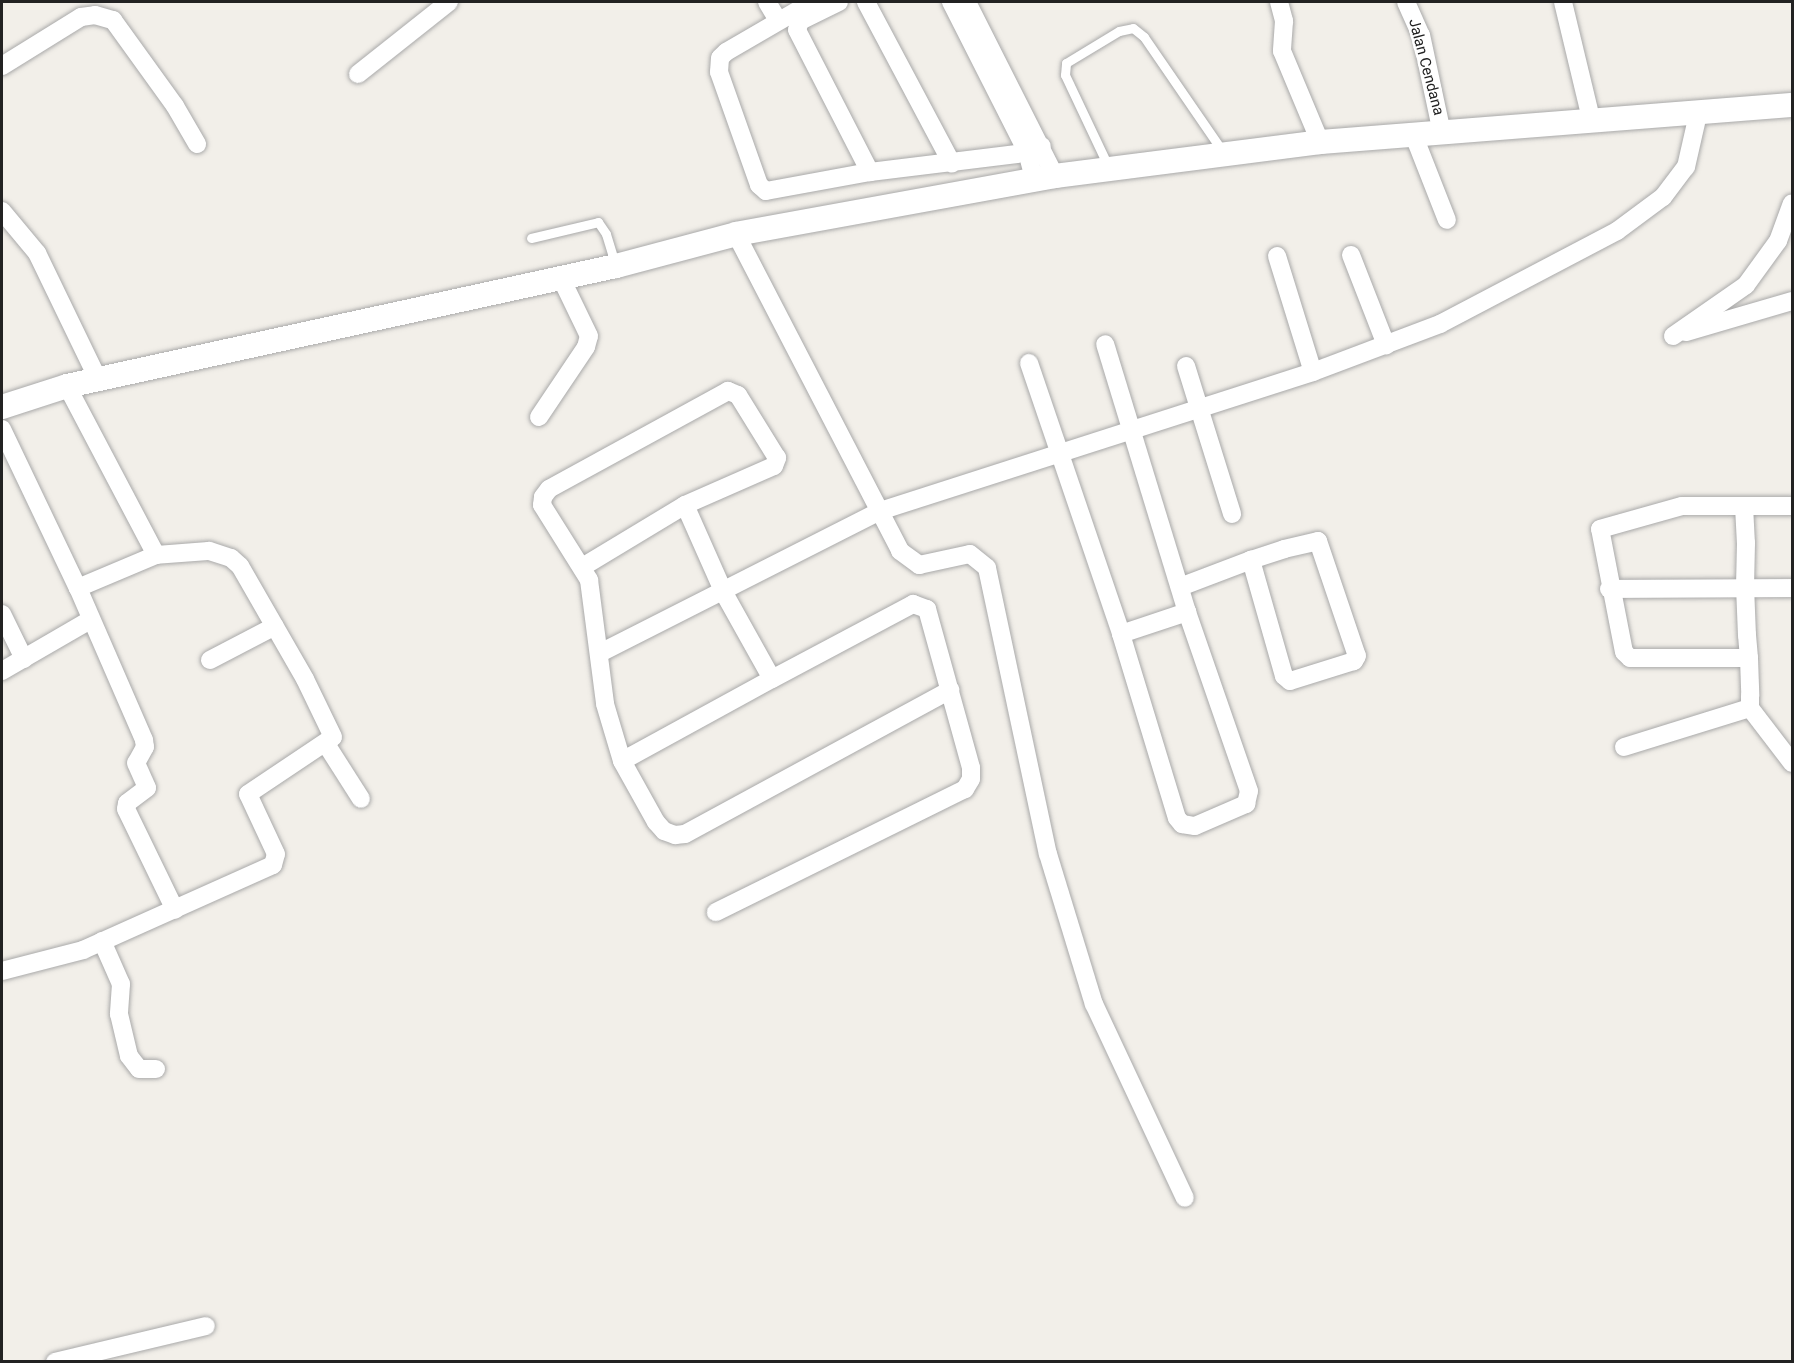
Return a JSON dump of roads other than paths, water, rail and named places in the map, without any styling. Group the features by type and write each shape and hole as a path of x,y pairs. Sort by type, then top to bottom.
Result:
{"street":[{"path":"358,74 449,2"},
{"path":"767,2 784,11"},
{"path":"812,2 784,11 726,52 718,65 759,185 774,191 870,172 952,164 1035,149"},
{"path":"839,2 800,21 797,30 870,172"},
{"path":"866,2 952,164"},
{"path":"951,2 1035,149"},
{"path":"967,2 1035,149 1044,177"},
{"path":"1279,2 1284,21 1282,51 1320,142"},
{"name":"Jalan Cendana","path":"1406,2 1421,35 1442,133"},
{"path":"1563,2 1591,119"},
{"path":"2,66 81,17 95,15 112,20 175,106 197,144"},
{"path":"2,407 67,386 560,276 616,266 736,234 1044,177 1320,142 1414,136 1699,110 1792,105"},
{"path":"600,652 723,593 880,511 1313,372 1440,324 1617,231 1663,197 1686,167 1699,110"},
{"path":"1414,136 1447,220"},
{"path":"1792,203 1778,241 1746,285 1672,336 1792,301"},
{"path":"2,212 37,253 98,379"},
{"path":"736,234 900,551 909,561 930,565 970,554 987,568 1048,854 1094,1004 1185,1198"},
{"path":"1351,255 1386,345"},
{"path":"1277,256 1313,372"},
{"path":"539,417 586,346 589,336 560,276"},
{"path":"1029,363 1121,634 1177,818 1182,824 1195,826 1246,804 1250,798 1187,612 1105,344"},
{"path":"1186,366 1232,513"},
{"path":"67,386 156,555"},
{"path":"584,566 685,505 770,470 776,463 743,400 728,391 549,489 542,505 584,566 600,652 605,704 622,761 664,831 685,834 950,690"},
{"path":"2,429 78,588 145,744 136,763 147,788 127,803 126,809 175,910"},
{"path":"685,505 723,593 771,679"},
{"path":"1749,658 1630,658 1621,646 1600,529 1682,506 1792,506"},
{"path":"1744,506 1750,708 1792,763"},
{"path":"1180,587 1251,560 1313,540 1318,542 1356,656 1354,661 1290,681 1284,676 1251,560"},
{"path":"2,971 65,956 175,910 273,865 276,854 248,794 326,744 333,733 275,626 231,558 192,550 156,555 78,588"},
{"path":"1609,589 1745,586 1792,588"},
{"path":"622,761 904,608 921,604 932,621 971,768 971,779 965,789 716,912"},
{"path":"1121,634 1187,612"},
{"path":"2,614 24,659"},
{"path":"2,671 90,620"},
{"path":"210,660 275,626"},
{"path":"1624,747 1750,708"},
{"path":"326,744 362,799"},
{"path":"102,941 121,984 119,1014 129,1056 138,1069 156,1069"},
{"path":"55,1362 206,1326"}],"lane":[{"path":"1109,168 1065,75 1066,63 1119,31 1133,28 1144,37 1225,154"},
{"path":"531,238 598,222 606,234 616,266"}]}
